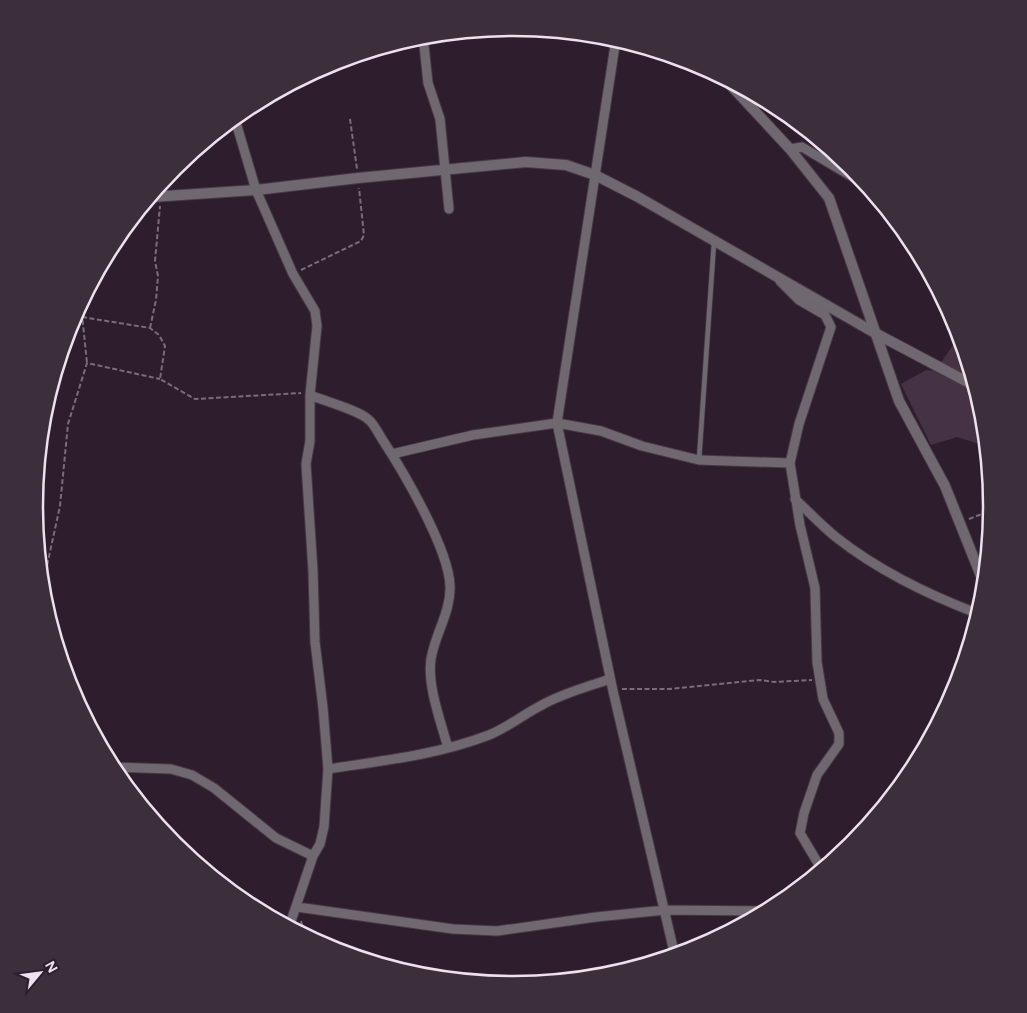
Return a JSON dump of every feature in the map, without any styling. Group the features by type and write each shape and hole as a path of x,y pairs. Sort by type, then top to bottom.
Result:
{"street":[{"path":"424,45 428,83 440,119 448,209"},
{"path":"615,47 557,423 612,690 673,949"},
{"path":"738,94 790,150 829,198 899,401 945,486 979,572"},
{"path":"236,127 256,190 293,274 315,311 316,326 310,395 310,441 306,464 306,480 313,571 315,642 328,769 324,827 320,844 313,856 292,921"},
{"path":"790,150 802,147 843,172"},
{"path":"159,197 256,190 526,162 566,165 595,175 638,198 875,333 967,382"},
{"path":"775,276 799,300 825,315 831,327 799,424 790,463 795,498 815,588 817,662 823,699 839,734 839,744 817,775 804,814 800,833 819,864"},
{"path":"310,395 370,420 392,454 431,527 446,563 450,584 450,602 431,659 431,672 434,693 448,748"},
{"path":"392,454 473,435 557,423 600,431 642,446 699,460 790,463"},
{"path":"795,498 836,537 875,564 952,604 972,611"},
{"path":"328,769 448,748 490,734 544,704 578,690 610,680"},
{"path":"123,767 171,769 192,775 214,788 276,838 313,856"},
{"path":"296,907 453,929 497,931 596,917 665,910 752,912"}],"lane":[{"path":"699,460 714,241"}],"path":[{"path":"293,274 360,241 364,235 350,119"},
{"path":"150,328 156,300 158,276 155,261 156,201"},
{"path":"84,317 150,328 159,335 165,346 160,379"},
{"path":"47,566 60,506 68,424 87,363 82,320"},
{"path":"87,363 160,379 195,399 305,393 310,395"},
{"path":"960,523 984,513"},
{"path":"612,690 633,688 669,689 760,680 774,682 820,680"},
{"path":"296,907 302,926"}],"shaded area":[{"path":"954,343 965,375 940,364"},
{"path":"926,370 937,371 969,388 980,445 957,437 931,445 901,384"}]}
